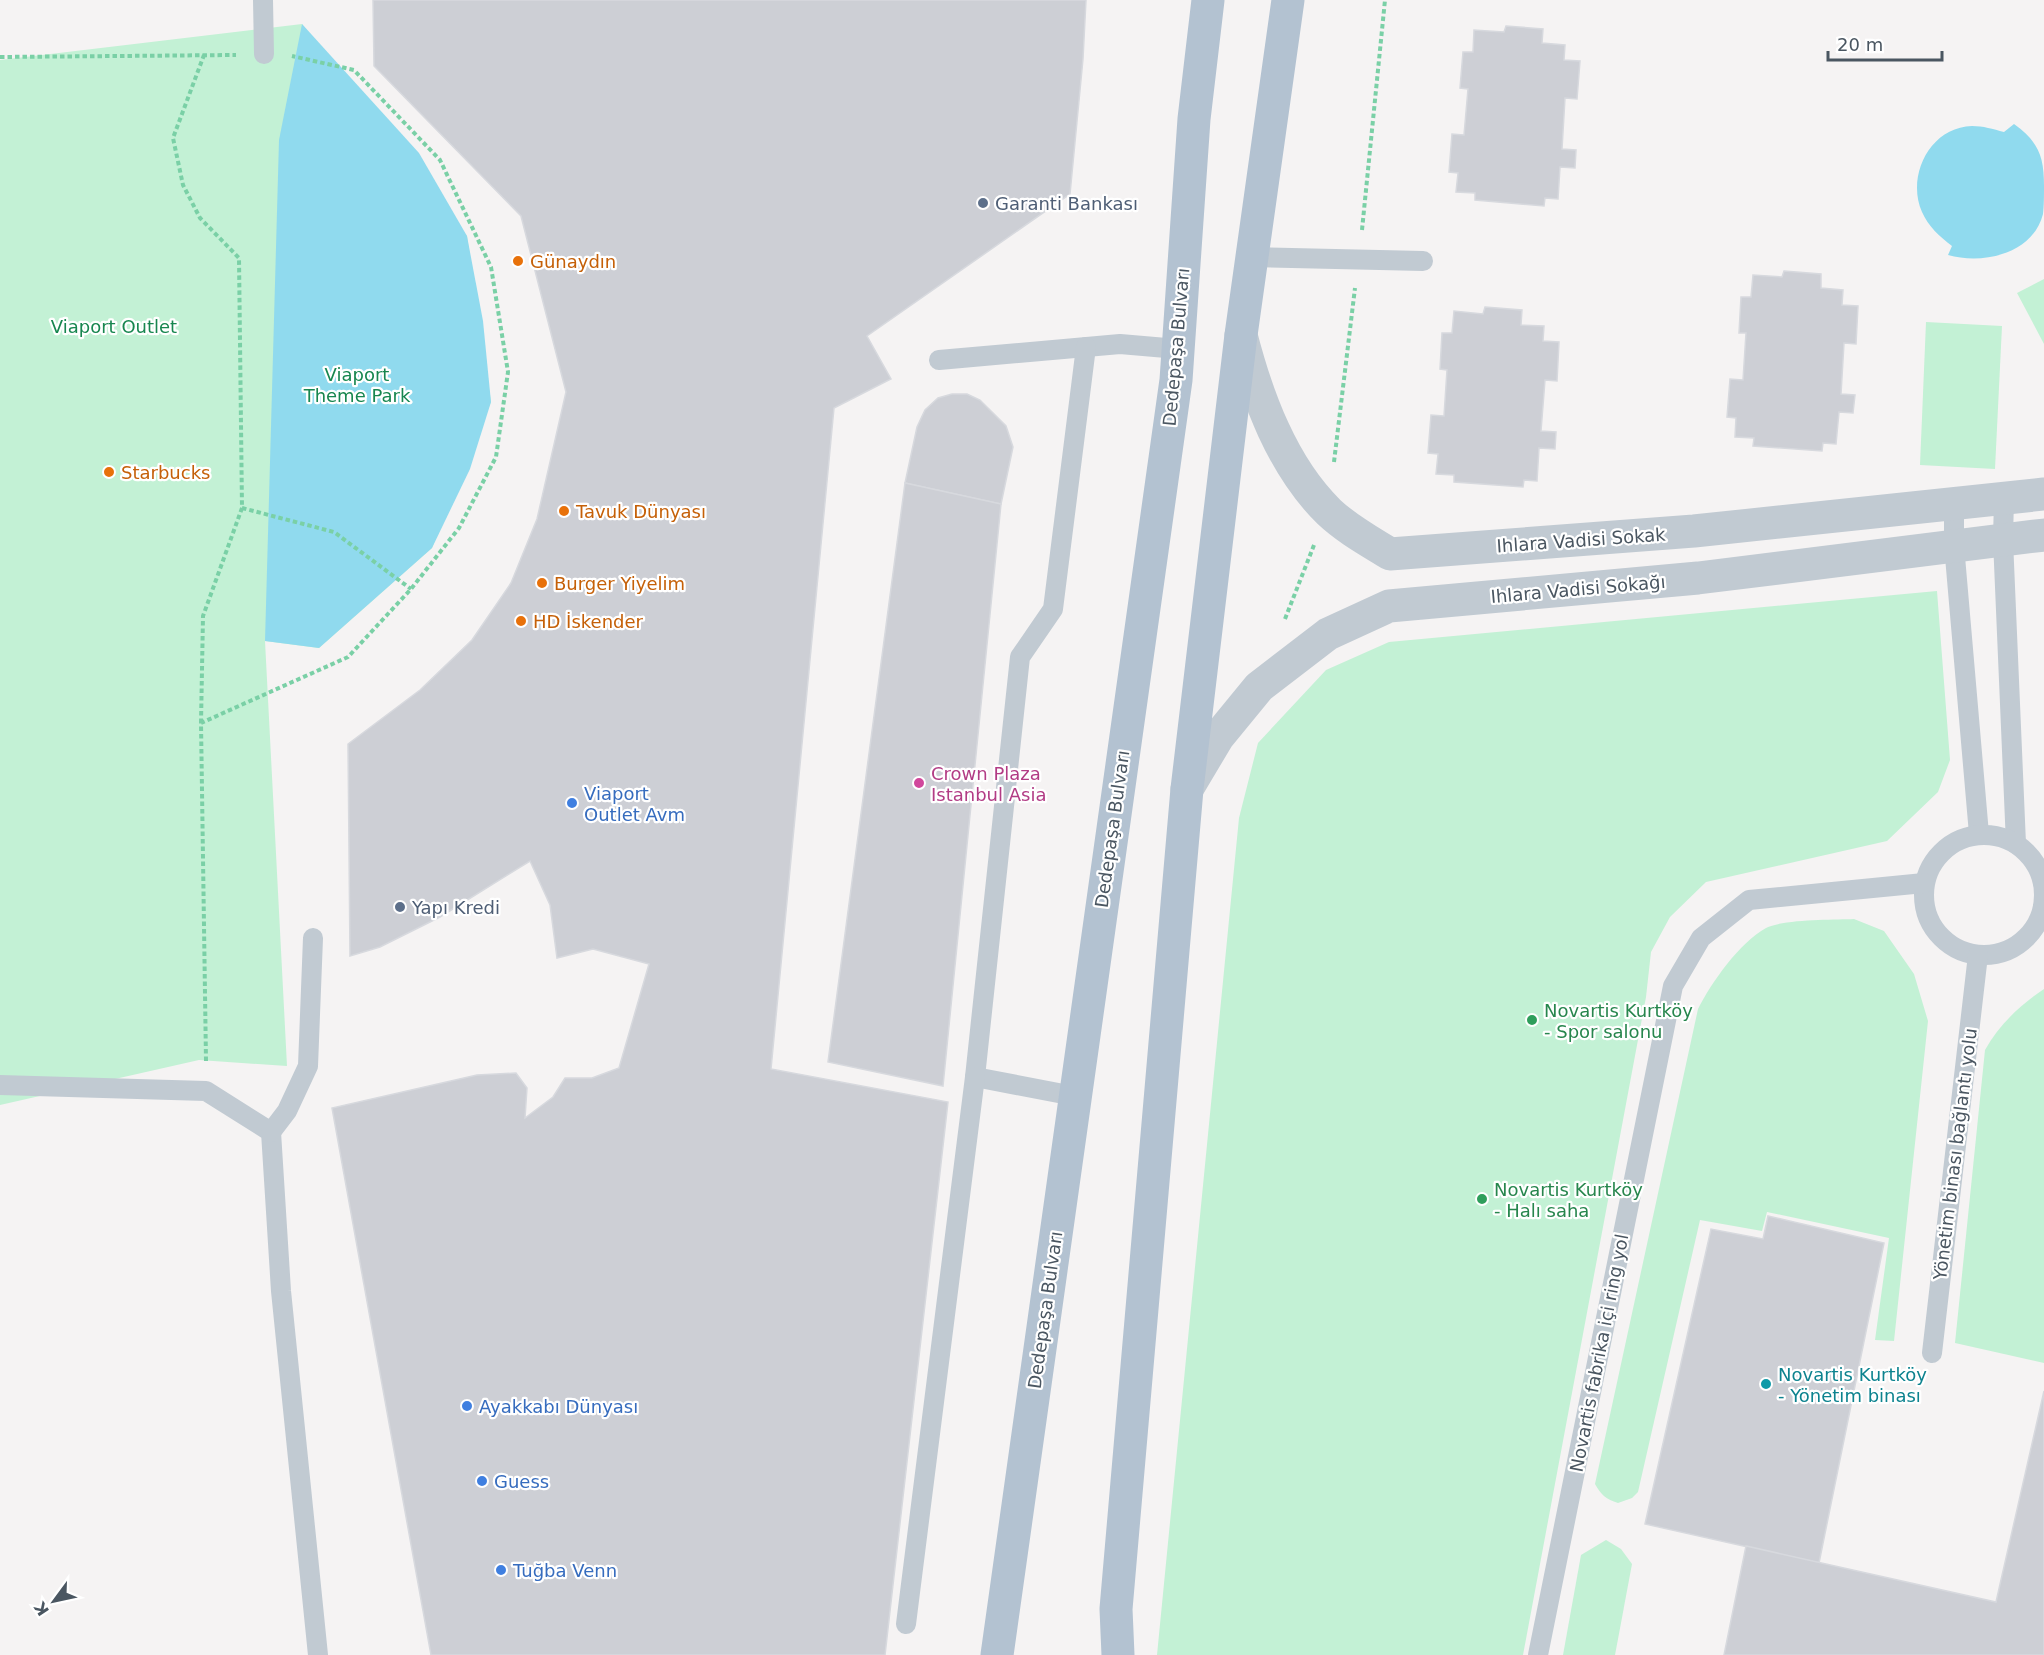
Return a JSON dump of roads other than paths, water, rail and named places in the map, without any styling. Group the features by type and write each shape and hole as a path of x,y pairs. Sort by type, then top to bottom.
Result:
{"main road":[{"name":"Dedepaşa Bulvarı","path":"998,1653 1074,1096 1176,380 1194,119 1208,0"},
{"path":"1118,1655 1116,1610 1187,789 1241,335 1288,0"}],"street":[{"name":"Ihlara Vadisi Sokak","path":"1241,335 1254,387 1288,457 1328,510 1349,529 1390,554 1694,531 2044,494"},
{"name":"Ihlara Vadisi Sokağı","path":"1187,789 1218,737 1259,687 1328,634 1389,606 1698,578 2044,535"}],"lane":[{"path":"263,0 264,54"},
{"path":"1252,257 1423,261"},
{"path":"939,360 1120,344 1178,349"},
{"path":"906,1624 975,1077 1020,657 1053,609 1086,347"},
{"path":"2004,498 2003,540 2016,844"},
{"path":"1954,505 1954,545 1979,834"},
{"path":"1979,834 1998,836 2016,844 2031,857 2040,874 2044,893 2041,913 2032,931 2017,945 1998,954 1978,955 1959,950 1942,939 1930,922 1924,903 1924,883 1932,864 1944,849 1961,839 1979,834"},
{"name":"Novartis fabrika içi ring yol","path":"1539,1655 1673,986 1701,938 1749,900 1924,883"},
{"path":"313,938 308,1066 287,1111 271,1132 281,1291 318,1655"},
{"name":"Yönetim binası bağlantı yolu","path":"1932,1353 1978,955"},
{"path":"975,1077 1074,1096"},
{"path":"0,1085 206,1091 271,1132"}],"water":[{"name":"Viaport Theme Park","path":"302,24 419,153 467,236 483,321 491,402 470,469 432,548 319,648 265,641 279,140"},
{"path":"2014,124 2034,144 2043,167 2044,208 2037,228 2029,239 2005,253 1976,258 1948,255 1952,246 1928,222 1918,198 1917,184 1925,156 1944,135 1957,129 1976,126 2004,132"}],"place":[{"name":"Garanti Bankası","path":"983,203"},
{"name":"Günaydın","path":"518,261"},
{"name":"Starbucks","path":"109,472"},
{"name":"Tavuk Dünyası","path":"564,511"},
{"name":"Burger Yiyelim","path":"542,583"},
{"name":"HD İskender","path":"521,621"},
{"name":"Crown Plaza Istanbul Asia","path":"919,783"},
{"name":"Viaport Outlet Avm","path":"572,803"},
{"name":"Yapı Kredi","path":"400,907"},
{"name":"Novartis Kurtköy - Spor salonu","path":"1532,1020"},
{"name":"Novartis Kurtköy - Halı saha","path":"1482,1199"},
{"name":"Novartis Kurtköy - Yönetim binası","path":"1766,1384"},
{"name":"Ayakkabı Dünyası","path":"467,1406"},
{"name":"Guess","path":"482,1481"},
{"name":"Tuğba Venn","path":"501,1570"}],"park label":[{"name":"Viaport Outlet","path":"114,326"}]}
